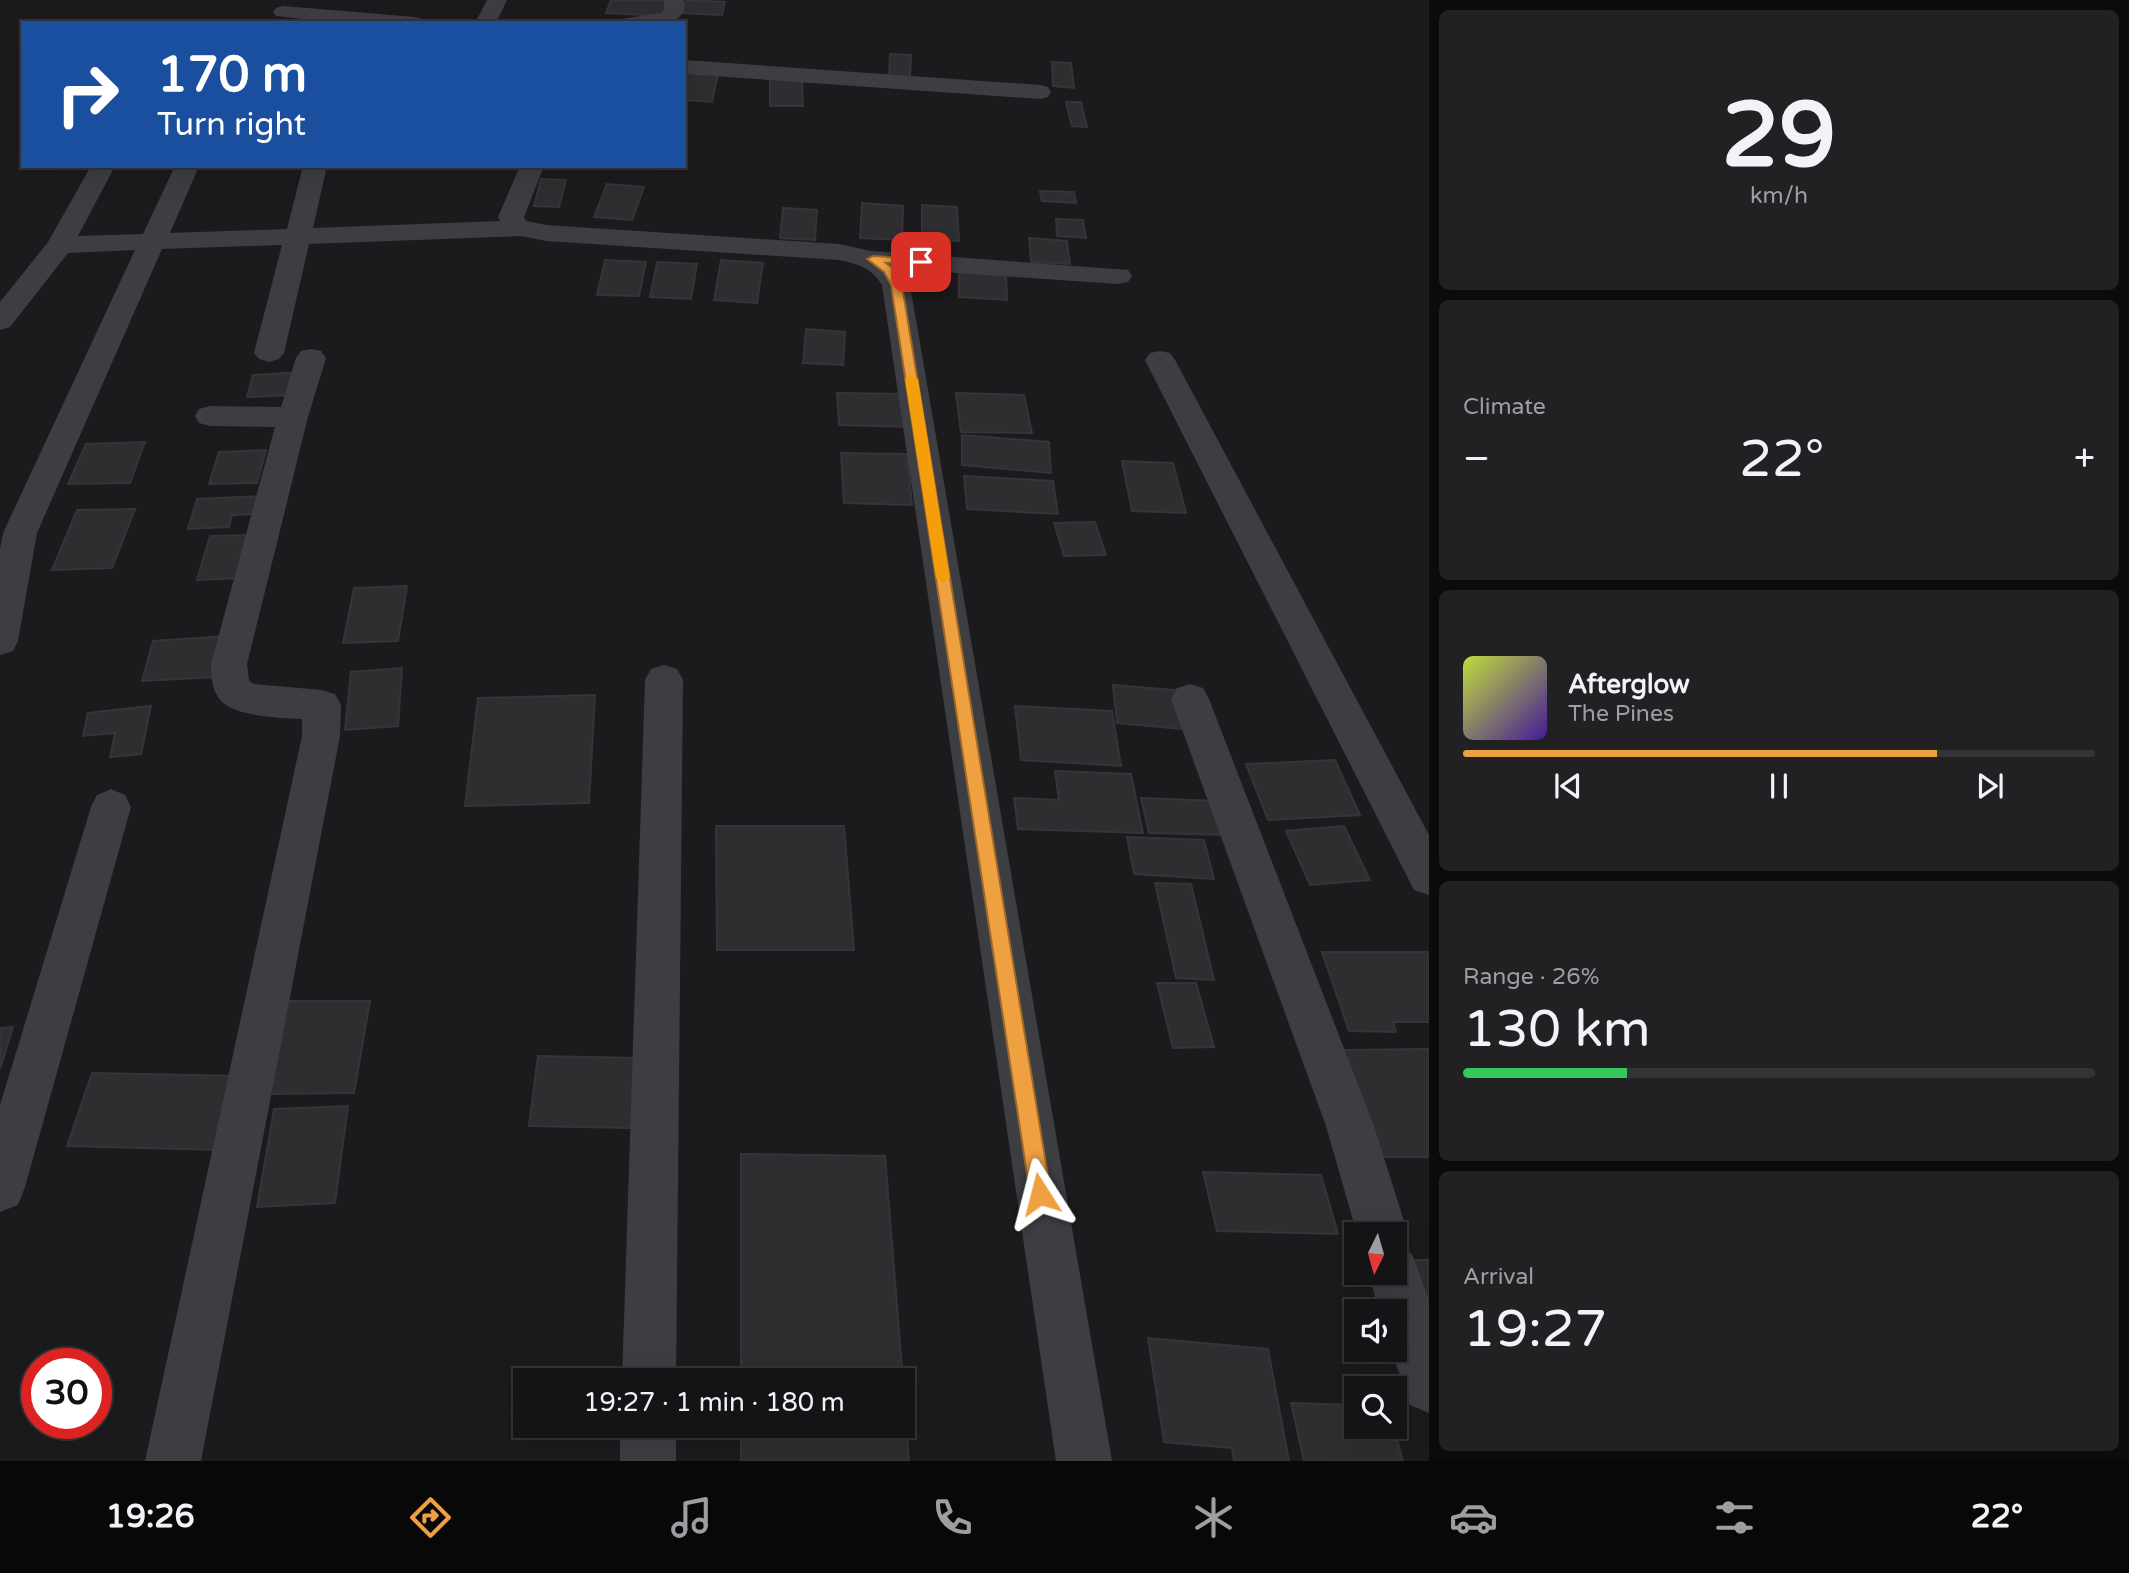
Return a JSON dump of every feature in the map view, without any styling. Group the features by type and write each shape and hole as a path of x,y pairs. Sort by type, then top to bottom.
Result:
{"street":[{"path":"486,21 497,0"},
{"path":"644,21 667,18 674,12 674,0"},
{"path":"283,12 391,21"},
{"path":"686,67 1040,92"},
{"path":"0,321 60,245 102,168"},
{"path":"0,641 20,533 186,168"},
{"path":"269,353 315,168"},
{"path":"531,168 511,218 516,227 546,233 839,252 873,259 1118,276"},
{"path":"60,245 523,228"},
{"path":"873,259 889,270 897,285 1084,1461"},
{"path":"173,1461 321,736 322,705 251,700 235,691 230,682 229,664 293,417 311,358"},
{"path":"1160,360 1429,876"},
{"path":"210,416 293,417"},
{"path":"649,1368 664,680"},
{"path":"1190,699 1350,1126 1379,1222"},
{"path":"0,1187 111,807"},
{"path":"1398,1285 1429,1386"},
{"path":"648,1438 648,1461"}],"building":[{"path":"611,0 667,0 663,16 606,13"},
{"path":"686,0 725,2 722,15 682,13"},
{"path":"890,54 911,55 910,79 889,77"},
{"path":"1052,62 1071,63 1074,88 1053,86"},
{"path":"686,72 718,73 712,102 686,100"},
{"path":"770,79 802,79 803,106 770,106"},
{"path":"1066,102 1081,102 1087,127 1072,126"},
{"path":"541,179 566,180 559,207 534,206"},
{"path":"607,184 644,187 632,220 594,217"},
{"path":"1040,191 1074,192 1076,203 1042,201"},
{"path":"862,203 903,206 902,240 860,238"},
{"path":"922,205 957,207 959,241 922,239"},
{"path":"783,208 817,210 815,240 780,238"},
{"path":"1056,219 1083,220 1086,238 1057,236"},
{"path":"1029,238 1067,241 1070,264 1031,262"},
{"path":"605,260 646,262 639,296 597,295"},
{"path":"721,260 763,263 757,303 714,300"},
{"path":"657,262 697,264 691,299 650,297"},
{"path":"959,270 1006,273 1007,300 959,297"},
{"path":"806,329 845,332 843,365 803,363"},
{"path":"300,372 295,395 247,397 253,375"},
{"path":"837,393 907,394 911,427 839,425"},
{"path":"956,393 1024,395 1032,433 961,432"},
{"path":"962,435 1049,442 1051,473 962,465"},
{"path":"145,442 130,483 68,484 86,444"},
{"path":"266,450 257,483 209,484 219,452"},
{"path":"841,453 907,454 912,505 844,503"},
{"path":"1122,461 1173,463 1186,513 1132,511"},
{"path":"964,476 1053,481 1058,514 967,509"},
{"path":"264,496 259,514 232,515 229,527 188,529 197,499"},
{"path":"135,509 112,568 52,570 77,510"},
{"path":"1095,522 1106,555 1064,556 1054,523"},
{"path":"253,535 241,578 197,580 210,536"},
{"path":"407,586 398,641 343,643 354,588"},
{"path":"226,636 217,677 142,681 153,641"},
{"path":"402,668 398,726 345,730 351,672"},
{"path":"1113,685 1185,691 1192,730 1117,723"},
{"path":"595,695 589,803 465,806 478,698"},
{"path":"151,706 141,754 110,757 115,733 83,736 88,713"},
{"path":"1015,706 1112,711 1121,766 1021,760"},
{"path":"1335,760 1360,815 1268,820 1246,764"},
{"path":"1055,771 1131,774 1143,833 1018,829 1014,798 1059,800"},
{"path":"1141,798 1218,801 1227,835 1149,833"},
{"path":"716,826 844,826 854,950 717,950"},
{"path":"1344,826 1370,880 1310,885 1286,831"},
{"path":"1127,837 1204,840 1214,879 1134,874"},
{"path":"1155,883 1191,884 1214,980 1176,978"},
{"path":"1322,952 1429,952 1429,1022 1393,1022 1396,1032 1349,1031"},
{"path":"1157,983 1196,983 1214,1047 1173,1048"},
{"path":"287,1001 370,1001 354,1093 267,1094"},
{"path":"13,1027 0,1069 0,1028"},
{"path":"1429,1049 1429,1157 1379,1157 1343,1050"},
{"path":"538,1056 636,1058 631,1128 529,1126"},
{"path":"92,1073 241,1076 221,1150 67,1146"},
{"path":"348,1106 335,1203 257,1207 274,1109"},
{"path":"741,1154 885,1156 902,1368 741,1368"},
{"path":"1203,1172 1321,1175 1338,1234 1217,1231"},
{"path":"1408,1260 1429,1260 1429,1321"},
{"path":"1148,1338 1268,1349 1289,1461 1234,1461 1232,1448 1164,1442"},
{"path":"1291,1403 1344,1405 1344,1439 1397,1439 1403,1461 1304,1461"},
{"path":"741,1438 907,1438 909,1461 741,1461"}],"slow traffic":[{"path":"911,379 943,578"}],"route":[{"path":"921,262 873,259 889,270 897,285 1040,1194"}]}
